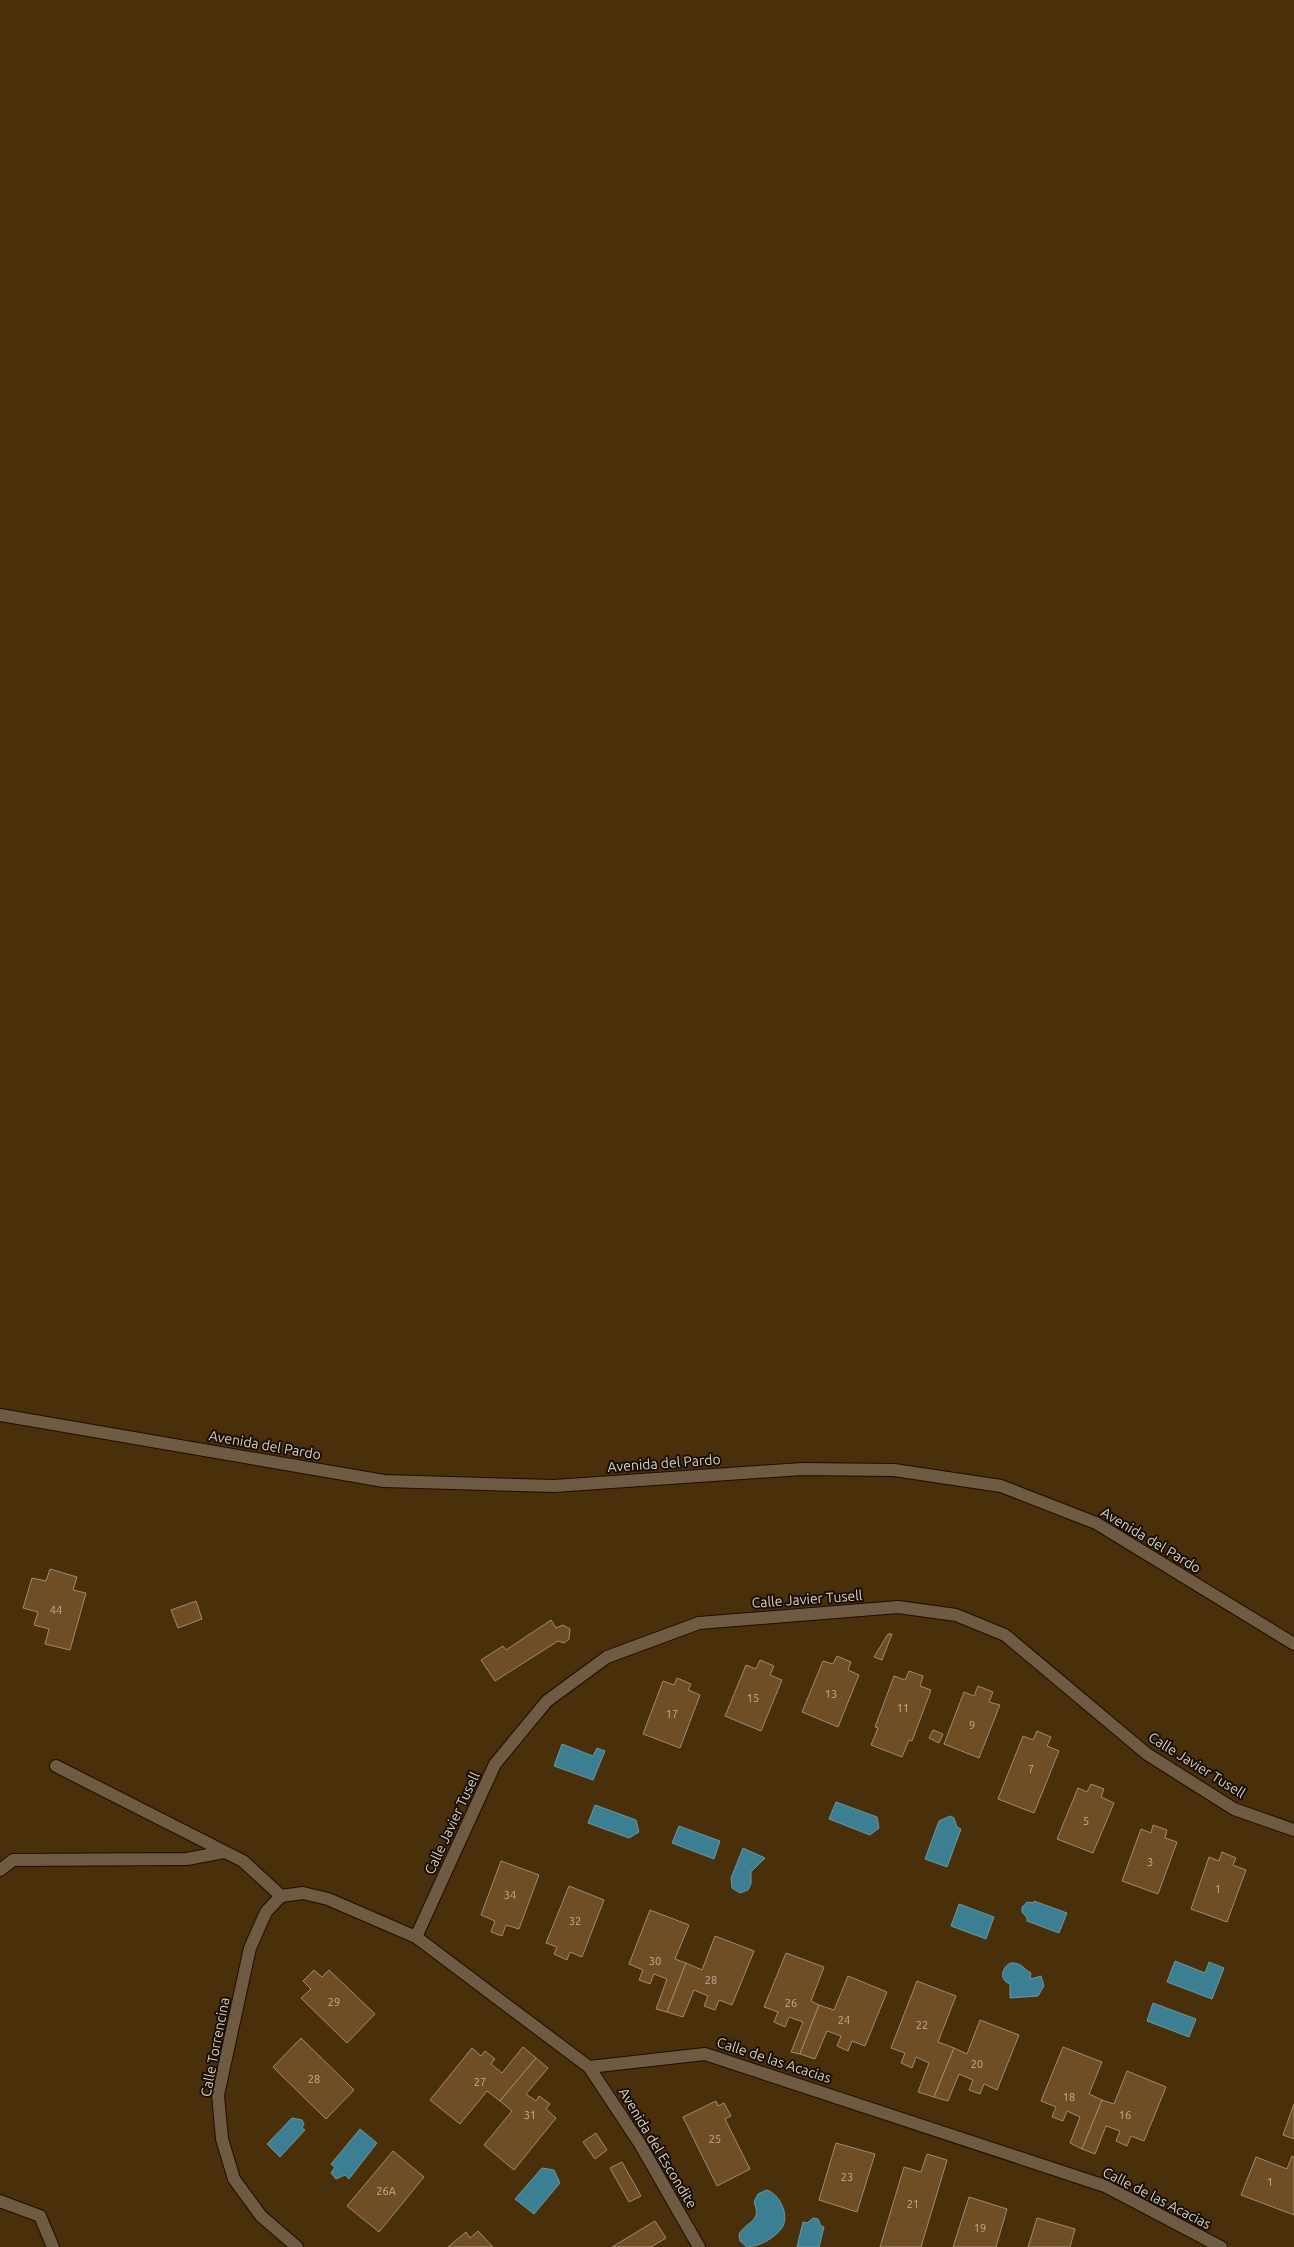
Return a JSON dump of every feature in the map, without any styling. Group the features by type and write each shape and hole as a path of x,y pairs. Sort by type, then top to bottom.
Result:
{"street":[{"name":"Avenida del Pardo","path":"0,1415 384,1480 554,1486 802,1469 894,1470 1001,1486 1096,1523 1294,1644"},
{"name":"Calle Javier Tusell","path":"416,1937 495,1764 547,1701 607,1657 699,1623 898,1607 956,1615 1004,1635 1147,1754 1234,1809 1294,1830"},
{"path":"56,1766 243,1861 281,1896 303,1893 328,1899 416,1937 589,2066"},
{"path":"0,1870 13,1860 188,1859 224,1852"},
{"name":"Calle Torrencina","path":"281,1896 266,1912 250,1948 218,2095 222,2139 234,2179 261,2216 297,2247"},
{"name":"Calle de las Acacias","path":"589,2066 705,2054 1105,2186 1221,2247"},
{"name":"Avenida del Escondite","path":"589,2066 640,2144 699,2247"},
{"path":"0,2201 40,2216 53,2247"}],"shaded area":[{"path":"0,0 1294,0 1294,2247 0,2247"}],"water":[{"path":"562,1744 593,1756 597,1748 605,1751 593,1780 554,1766"},
{"path":"836,1802 877,1817 879,1828 870,1835 829,1819"},
{"path":"595,1805 636,1820 639,1832 629,1838 588,1823"},
{"path":"950,1816 954,1818 957,1827 961,1829 947,1867 925,1859 939,1821"},
{"path":"679,1826 720,1841 714,1859 672,1843"},
{"path":"743,1848 765,1858 751,1872 751,1884 748,1890 740,1893 732,1888 731,1878"},
{"path":"1034,1901 1067,1913 1059,1933 1027,1921 1022,1912 1022,1907 1027,1902 1033,1903"},
{"path":"959,1904 994,1917 986,1939 951,1926"},
{"path":"1175,1961 1205,1973 1209,1962 1224,1968 1212,1999 1167,1982"},
{"path":"1010,1963 1020,1965 1031,1973 1030,1979 1041,1976 1044,1986 1038,1996 1010,1998 1010,1984 1004,1980 1002,1974"},
{"path":"1153,2003 1196,2019 1189,2037 1147,2021"},
{"path":"292,2118 302,2120 304,2124 302,2128 305,2130 280,2157 267,2144"},
{"path":"360,2129 377,2143 349,2179 345,2175 336,2179 331,2173 335,2167 331,2164"},
{"path":"542,2168 554,2170 560,2183 534,2214 515,2199"},
{"path":"767,2190 775,2195 782,2205 785,2221 777,2234 767,2241 747,2247 740,2241 739,2234 755,2217 756,2209 754,2202 758,2194"},
{"path":"813,2218 818,2219 821,2226 824,2227 819,2247 797,2247 803,2222 807,2223"}],"building":[{"path":"50,1569 77,1577 73,1590 86,1593 70,1650 45,1644 49,1629 34,1625 38,1612 23,1608 32,1578 46,1581"},
{"path":"196,1601 202,1619 178,1628 171,1610"},
{"path":"551,1620 556,1628 563,1625 570,1629 569,1639 564,1643 558,1641 495,1681 481,1660 503,1646 506,1650"},
{"path":"888,1634 892,1634 882,1660 874,1657"},
{"path":"837,1656 851,1662 848,1670 859,1675 838,1727 802,1712 823,1661 833,1664"},
{"path":"760,1660 774,1666 770,1675 782,1680 761,1731 725,1716 746,1665 756,1669"},
{"path":"909,1671 923,1676 920,1686 931,1690 912,1741 909,1740 902,1757 871,1745 878,1728 875,1727 894,1676 905,1680"},
{"path":"677,1678 691,1684 688,1690 700,1695 680,1748 643,1734 663,1681 674,1685"},
{"path":"978,1686 993,1692 989,1702 1000,1705 979,1758 944,1744 964,1692 974,1696"},
{"path":"933,1730 943,1734 939,1743 929,1738"},
{"path":"1037,1731 1051,1737 1047,1746 1059,1751 1034,1813 998,1799 1023,1736 1033,1740"},
{"path":"1091,1784 1104,1789 1101,1797 1114,1803 1093,1853 1057,1839 1078,1788 1087,1792"},
{"path":"1153,1825 1167,1830 1165,1838 1177,1842 1158,1894 1122,1881 1141,1829 1151,1833"},
{"path":"1222,1852 1236,1858 1233,1865 1246,1870 1227,1922 1191,1909 1209,1857 1219,1861"},
{"path":"501,1861 539,1875 519,1929 506,1925 502,1936 491,1932 495,1921 481,1915"},
{"path":"569,1886 604,1900 582,1957 570,1952 567,1960 554,1954 557,1947 546,1943"},
{"path":"650,1910 689,1925 675,1959 686,1963 667,2012 656,2009 667,1979 654,1974 650,1984 639,1980 643,1970 629,1964"},
{"path":"715,1936 754,1951 732,2005 719,2000 715,2010 704,2006 708,1996 694,1990 683,2017 667,2012 686,1963 702,1970"},
{"path":"786,1953 824,1967 811,2001 819,2005 800,2054 791,2052 803,2022 789,2017 785,2027 774,2022 778,2012 764,2007"},
{"path":"314,1970 322,1977 329,1970 375,2014 347,2043 301,1998 311,1989 303,1981"},
{"path":"848,1976 887,1992 865,2046 852,2041 848,2051 837,2046 841,2036 827,2031 815,2059 800,2054 819,2005 834,2010"},
{"path":"917,1981 956,1996 938,2042 954,2048 934,2097 918,2092 929,2063 916,2057 912,2068 901,2063 905,2053 891,2048"},
{"path":"980,2020 1019,2035 997,2090 984,2084 980,2094 969,2090 973,2080 959,2074 948,2101 934,2097 954,2048 967,2054"},
{"path":"301,2038 354,2090 326,2119 273,2067"},
{"path":"523,2047 536,2058 500,2101 487,2091 460,2124 430,2100 472,2048 481,2056 485,2051 495,2059 491,2064 502,2073"},
{"path":"1063,2047 1102,2062 1089,2094 1102,2100 1082,2149 1070,2143 1080,2117 1067,2111 1063,2121 1052,2117 1056,2107 1041,2101"},
{"path":"536,2058 548,2068 526,2094 536,2101 539,2096 550,2104 546,2109 556,2118 514,2170 484,2145 512,2111 500,2101"},
{"path":"1127,2071 1166,2087 1144,2141 1131,2136 1127,2146 1116,2141 1120,2131 1106,2126 1095,2154 1082,2149 1102,2100 1114,2104"},
{"path":"716,2101 718,2106 724,2103 731,2116 725,2119 750,2169 717,2186 683,2117"},
{"path":"1294,2104 1294,2139 1283,2135"},
{"path":"596,2133 607,2150 595,2159 583,2142"},
{"path":"836,2143 875,2154 857,2212 819,2200"},
{"path":"393,2151 424,2177 379,2232 347,2206"},
{"path":"927,2154 947,2160 921,2247 880,2247 904,2167 921,2172"},
{"path":"1292,2156 1294,2157 1294,2215 1241,2195 1256,2157 1287,2169"},
{"path":"622,2162 641,2196 629,2202 610,2168"},
{"path":"969,2197 1007,2209 996,2247 953,2247"},
{"path":"1037,2218 1075,2229 1070,2247 1028,2247"},
{"path":"655,2221 666,2238 651,2247 612,2247"},
{"path":"478,2231 493,2247 448,2247 466,2232 470,2238"}]}
